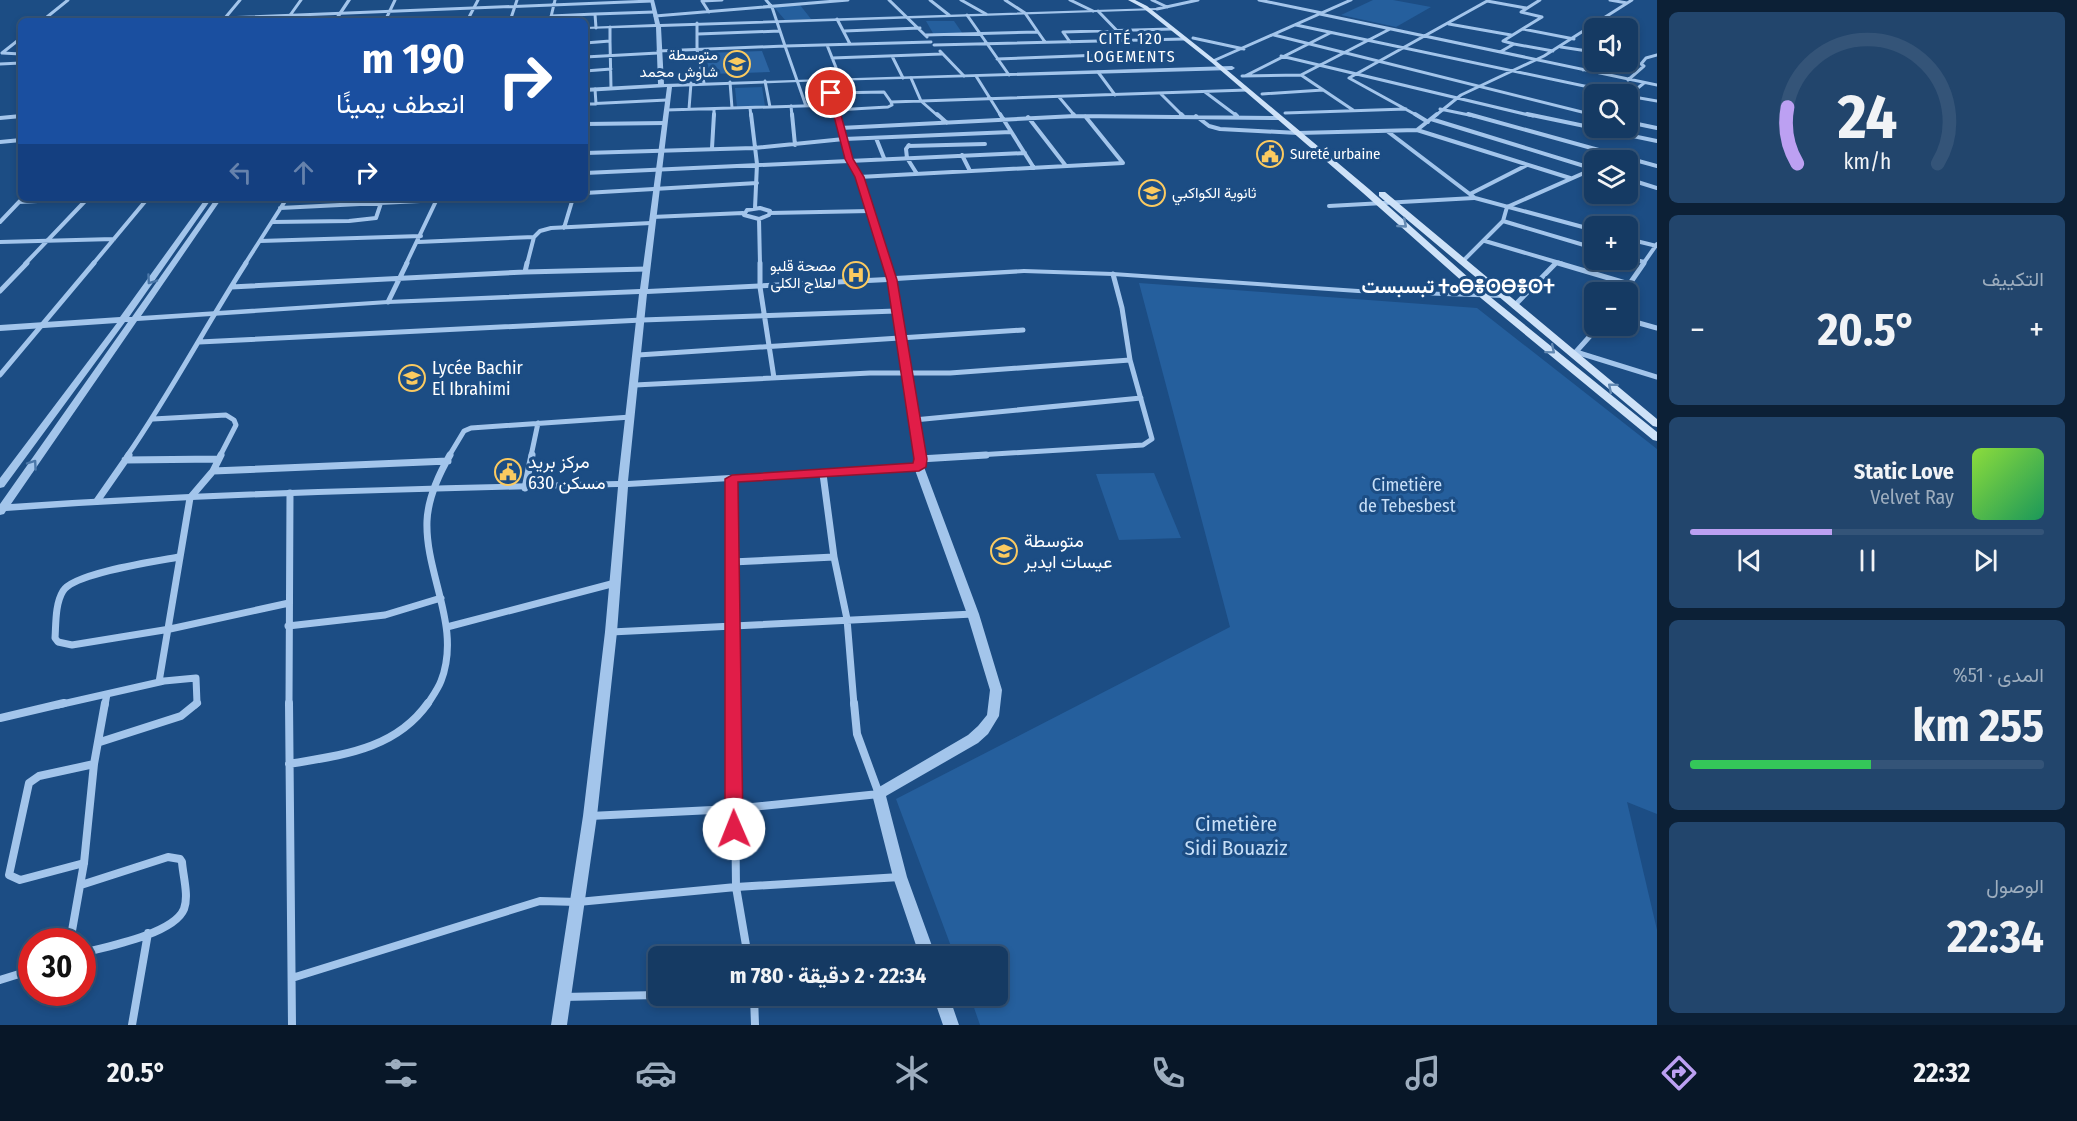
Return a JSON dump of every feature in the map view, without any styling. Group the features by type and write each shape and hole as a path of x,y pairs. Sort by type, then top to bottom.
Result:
{"main road":[{"path":"1131,0 1148,3 1216,60 1244,76 1298,133 1485,297 1657,438"},
{"path":"1148,3 1171,29 1188,38"},
{"path":"1216,60 1221,68 1247,90 1309,133 1657,424"}],"street":[{"path":"46,18 68,0"},
{"path":"225,18 240,0"},
{"path":"288,18 301,0"},
{"path":"337,18 348,0"},
{"path":"387,18 394,0"},
{"path":"432,9 434,0"},
{"path":"468,18 477,0"},
{"path":"511,18 517,0"},
{"path":"555,0 551,16 709,12 813,1 847,0"},
{"path":"701,1 722,0"},
{"path":"766,0 778,21 806,106"},
{"path":"889,0 920,28 964,76"},
{"path":"930,0 949,15"},
{"path":"961,0 986,14"},
{"path":"1005,0 1025,13 1045,42"},
{"path":"1070,0 1095,11 1126,40"},
{"path":"588,28 1095,11 1148,3 1168,8 1198,0"},
{"path":"1259,0 1657,85"},
{"path":"1216,60 1351,0"},
{"path":"1526,8 1487,0 1449,24 1349,79 1429,120 1584,166"},
{"path":"1540,0 1521,12 1542,17 1503,41 1554,51"},
{"path":"1610,0 1627,3"},
{"path":"1196,117 1209,126 1220,129 1298,133 1425,128 1429,120 1440,109 1456,98 1562,47 1632,0"},
{"path":"237,18 291,14 652,1 658,25 661,85"},
{"path":"701,1 709,12"},
{"path":"1148,3 1168,8"},
{"path":"595,14 596,28"},
{"path":"967,15 1009,75"},
{"path":"837,19 850,44"},
{"path":"697,23 697,50 704,83"},
{"path":"1449,24 1512,36"},
{"path":"1296,26 1584,86"},
{"path":"609,27 611,88"},
{"path":"844,31 920,28"},
{"path":"1070,42 1063,32 1171,29"},
{"path":"1244,76 1301,75 1391,29"},
{"path":"1523,29 1574,39"},
{"path":"698,34 780,31"},
{"path":"926,35 1038,33"},
{"path":"1244,76 1330,33"},
{"path":"1274,35 1584,112"},
{"path":"588,57 785,46 987,44 1188,38 1244,49"},
{"path":"18,40 2,53 18,54"},
{"path":"588,43 610,42"},
{"path":"1499,53 1514,44"},
{"path":"827,45 841,80"},
{"path":"1562,47 1584,50"},
{"path":"996,59 1154,53"},
{"path":"832,58 942,54"},
{"path":"1628,80 1644,66 1641,64 1646,58 1657,55"},
{"path":"892,56 903,78"},
{"path":"1281,56 1456,98 1657,141"},
{"path":"0,64 18,63"},
{"path":"588,90 691,83 1232,68"},
{"path":"588,71 611,69"},
{"path":"1098,72 1115,95"},
{"path":"1301,75 1354,110"},
{"path":"976,76 1034,168"},
{"path":"911,78 921,101 947,123"},
{"path":"590,816 733,810 879,794 973,739 993,716 996,690 973,614 920,463 892,280 859,177 849,159 827,80"},
{"path":"765,81 770,107"},
{"path":"730,82 732,108"},
{"path":"689,109 691,83"},
{"path":"1638,88 1644,83"},
{"path":"559,1025 590,816 611,632 623,484 652,220 670,84"},
{"path":"595,89 596,104"},
{"path":"891,102 1247,90"},
{"path":"1262,94 1323,90"},
{"path":"831,93 884,92 891,102"},
{"path":"1204,92 1238,117"},
{"path":"1160,93 1183,116"},
{"path":"1059,97 1075,116"},
{"path":"1638,98 1657,101"},
{"path":"588,104 667,100"},
{"path":"666,110 791,106 888,107 892,105 891,102"},
{"path":"791,106 795,145"},
{"path":"750,108 757,164 755,208"},
{"path":"712,148 714,109"},
{"path":"840,128 1028,117 1238,117 1407,109"},
{"path":"1440,109 1473,115 1598,150"},
{"path":"0,118 18,116"},
{"path":"859,177 1123,163 1085,116"},
{"path":"1028,117 1066,166"},
{"path":"588,124 665,123"},
{"path":"940,123 949,135"},
{"path":"1638,124 1657,128"},
{"path":"1417,130 1569,178"},
{"path":"1386,131 1475,198"},
{"path":"588,153 754,148 844,139 1011,132"},
{"path":"981,134 992,154"},
{"path":"908,137 911,143 906,149 908,158 917,174"},
{"path":"876,138 884,158"},
{"path":"0,142 18,140"},
{"path":"908,146 986,144"},
{"path":"588,172 1025,153"},
{"path":"962,155 970,171"},
{"path":"1638,161 1657,166"},
{"path":"1470,194 1527,165"},
{"path":"1462,262 1485,242 1503,221 1507,207 1584,173"},
{"path":"1638,182 1657,188"},
{"path":"1650,186 1657,182"},
{"path":"588,193 757,183"},
{"path":"1329,206 1475,198 1584,227"},
{"path":"0,222 20,201"},
{"path":"0,291 85,201"},
{"path":"0,375 145,201"},
{"path":"0,485 122,321 207,201"},
{"path":"1,509 217,201"},
{"path":"97,501 153,419 213,314 285,201"},
{"path":"280,208 409,201"},
{"path":"388,302 436,201"},
{"path":"564,228 572,201"},
{"path":"272,222 350,221 376,218 381,203"},
{"path":"525,272 534,237 540,231 743,213 755,208 767,210 770,213"},
{"path":"743,213 746,217 759,219 770,213 870,211"},
{"path":"759,219 760,287 774,378"},
{"path":"1503,221 1584,245"},
{"path":"260,241 421,236"},
{"path":"418,242 534,237"},
{"path":"0,242 114,238"},
{"path":"1630,282 1656,245 1638,241"},
{"path":"1485,242 1622,282"},
{"path":"1638,260 1644,262"},
{"path":"1514,306 1556,263"},
{"path":"231,287 525,272 647,269"},
{"path":"0,328 388,302 760,287 1024,271 1113,274 1485,297 1503,296"},
{"path":"1,509 97,501 290,493 525,488 823,474 920,463 1143,445 1152,439 1130,360 1122,308 1113,274"},
{"path":"199,342 642,320 896,311"},
{"path":"1638,323 1657,328"},
{"path":"638,355 1023,330"},
{"path":"1590,336 1575,354 1657,377"},
{"path":"635,385 905,372 950,373 1130,360"},
{"path":"914,420 1141,398"},
{"path":"153,419 226,416 231,417 236,425 213,471 190,498 179,556 170,629 159,682"},
{"path":"289,764 381,743 403,732 435,696 448,664 447,627 431,557 427,521 435,490 460,436 471,428 632,417"},
{"path":"525,488 538,423"},
{"path":"125,460 219,459"},
{"path":"213,471 448,461"},
{"path":"823,474 834,557 846,619 857,734 879,794 900,877 923,946"},
{"path":"732,479 733,810 736,887 746,946"},
{"path":"290,493 288,626 292,1025"},
{"path":"179,556 97,575 69,585 62,591 55,638 58,642 72,645 170,629 289,603"},
{"path":"732,561 834,557"},
{"path":"447,627 615,583"},
{"path":"288,626 385,615 441,598"},
{"path":"611,632 973,614"},
{"path":"0,718 159,682 194,677 196,706 181,716 100,742"},
{"path":"73,928 84,863 94,765 107,694"},
{"path":"84,863 20,880 9,875 29,783 39,776 94,765"},
{"path":"81,885 168,857 180,859 184,907 182,914 172,923 148,933 96,949"},
{"path":"292,978 529,904 553,900 578,902 736,887 900,877"},
{"path":"132,1025 148,933"},
{"path":"0,980 18,974"},
{"path":"562,997 648,995"},
{"path":"754,1006 755,1025"},
{"path":"944,1006 951,1025"}],"green space":[{"path":"1373,0 1393,0 1431,7 1396,27 1341,15"},
{"path":"800,5 811,19 785,20 774,7"},
{"path":"926,21 954,21 963,34 934,35"},
{"path":"762,87 765,106 737,107 735,88"},
{"path":"1139,283 1477,308 1657,449 1657,814 1627,802 1657,930 1657,1025 980,1025 973,1006 1008,1006 1008,946 951,946 896,799 1230,627"},
{"path":"1154,473 1181,538 1119,540 1096,474"}],"building":[{"name":"متوسطة شاوش محمد","path":"762,51 770,72 710,74 705,53"}],"place":[{"name":"متوسطة شاوش محمد","path":"737,64"},
{"name":"Sureté urbaine","path":"1270,154"},
{"name":"ثانوية الكواكبي","path":"1152,193"},
{"name":"مصحة قلبو لعلاج الكلى","path":"856,275"},
{"name":"Lycée Bachir El Ibrahimi","path":"412,378"},
{"name":"مركز بريد 630 مسكن","path":"508,472"},
{"name":"متوسطة عيسات ايدير","path":"1004,551"}],"district":[{"name":"CITÉ 120 LOGEMENTS","path":"1131,47"},
{"name":"تبسبست ⵜⴰⴱⴻⵙⴱⴻⵙⵜ","path":"1458,286"}],"route":[{"path":"734,829 732,479 919,467 920,459 892,280 859,177 849,159 831,93"}],"park label":[{"name":"Cimetière de Tebesbest","path":"1407,495"},
{"name":"Cimetière Sidi Bouaziz","path":"1236,836"}]}
